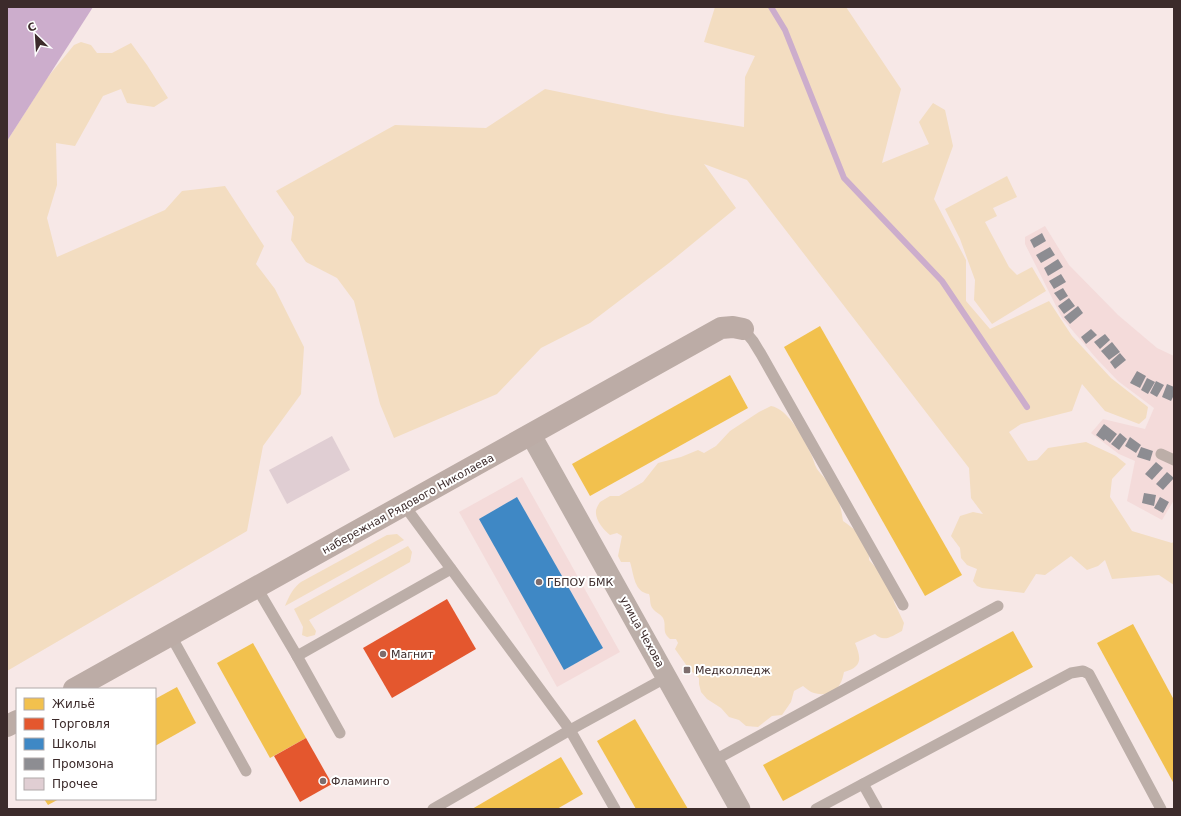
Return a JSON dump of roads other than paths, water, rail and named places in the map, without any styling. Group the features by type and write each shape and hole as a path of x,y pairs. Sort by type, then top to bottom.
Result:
{"street":[{"name":"набережная Рядового Николаева","path":"76,688 721,328 743,329"},
{"name":"улица Чехова","path":"531,435 740,809"},
{"path":"7,726 16,721"}],"lane":[{"path":"743,329 761,354 903,605"},
{"path":"1161,454 1174,460"},
{"path":"404,505 570,730 615,809"},
{"path":"297,656 451,569"},
{"path":"257,588 340,733"},
{"path":"713,761 998,606"},
{"path":"171,636 246,772"},
{"path":"816,809 1071,673 1083,671 1090,674 1161,809"},
{"path":"433,809 570,730 667,677"},
{"path":"863,784 877,809"}],"waterway":[{"path":"771,7 785,30 844,178 942,281 1027,407"}],"place":[{"name":"ГБПОУ БМК","path":"539,582"},
{"name":"Магнит","path":"383,654"},
{"name":"Медколледж","path":"687,670"},
{"name":"Фламинго","path":"323,781"}]}
